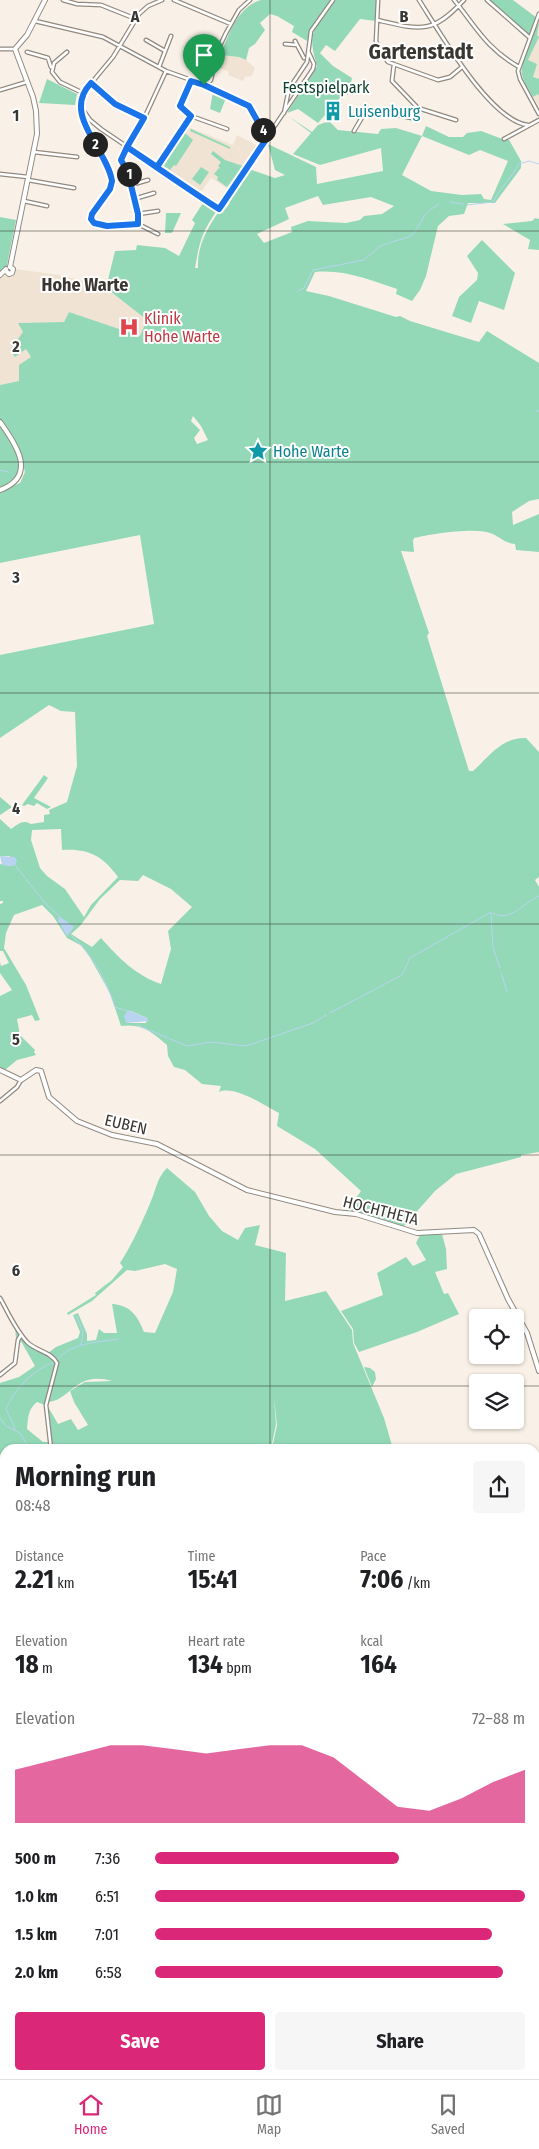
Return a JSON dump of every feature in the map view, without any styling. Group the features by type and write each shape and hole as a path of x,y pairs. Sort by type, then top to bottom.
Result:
{"street":[{"path":"0,49 15,48 27,35 45,0"},
{"path":"63,0 77,4 96,4 136,19"},
{"path":"158,234 138,224 101,226 92,221 92,214 110,189 112,181 86,128 80,102 83,93 106,68 136,19 148,6 162,0"},
{"path":"174,0 231,24"},
{"path":"204,85 210,80 217,52 231,24 239,10 250,0"},
{"path":"284,114 289,89 307,62 311,31 333,0"},
{"path":"378,0 376,39 378,47 386,60 438,80 450,77 462,67"},
{"path":"419,0 462,67 503,112 518,123 528,126"},
{"path":"454,0 489,45 501,56 519,67"},
{"path":"377,20 414,29 434,26 464,0"},
{"path":"487,0 529,37"},
{"path":"539,14 519,67 520,79 539,114"},
{"path":"35,21 96,35 121,45 166,71 247,104 267,138"},
{"path":"159,67 171,36"},
{"path":"146,40 165,51"},
{"path":"290,46 293,42 297,45 304,58"},
{"path":"285,44 290,46 297,45"},
{"path":"0,275 10,267 37,134 36,111 15,48"},
{"path":"27,52 48,58 55,79 83,93"},
{"path":"52,69 54,62 67,52"},
{"path":"82,111 101,129 219,209 314,68 309,53"},
{"path":"394,64 393,83 418,108 456,120"},
{"path":"138,224 138,214 128,173 121,159 144,118 166,71"},
{"path":"191,81 180,106 191,116 227,129"},
{"path":"0,90 27,82"},
{"path":"91,83 115,104 144,118"},
{"path":"286,98 291,103"},
{"path":"354,131 367,108 412,118 418,108"},
{"path":"157,167 191,116"},
{"path":"504,139 539,120"},
{"path":"34,152 77,157"},
{"path":"0,174 74,188"},
{"path":"131,185 148,180"},
{"path":"134,199 154,193"},
{"path":"24,202 47,206"},
{"path":"138,214 158,212"},
{"path":"0,422 11,436 19,452 22,468 14,484 0,490"},
{"path":"0,1070 21,1080"},
{"name":"EUBEN","path":"0,1101 17,1087 21,1080 36,1070 41,1072 49,1097 77,1121 112,1134 157,1144 247,1190"},
{"name":"HOCHTHETA","path":"247,1190 335,1212 356,1214 417,1233 471,1229 477,1232 508,1299 525,1328 539,1371"},
{"path":"0,1298 21,1335 32,1346 51,1356 57,1363 46,1405 50,1444"},
{"path":"0,1375 15,1363 18,1340 21,1335"}],"shaded area":[{"path":"539,21 539,109 522,74"},
{"path":"220,55 239,57 246,60 255,68 252,76 245,77 243,81 228,75 229,72 215,66"},
{"path":"186,126 233,145 237,135 258,146 228,189 211,178 199,195 158,166"},
{"name":"Klinik Hohe Warte","path":"15,269 59,275 101,285 148,320 140,336 69,312 64,322 19,323 23,332 26,349 31,357 20,381 0,385 0,277 5,274 12,275"}],"green space":[{"name":"Festspielpark","path":"261,0 331,0 313,25 307,41 292,32 294,26 270,14 260,23 265,30 255,44 249,48 246,60 239,57 220,55 240,15"},
{"name":"Festspielpark","path":"336,0 376,0 376,21 360,19 335,51 326,45 320,53 333,66 352,78 348,95 344,93 318,123 298,109 287,113 317,66 312,45 314,30"},
{"path":"488,0 513,0 537,18 529,36"},
{"path":"539,23 537,35 539,37 528,60 537,64 533,77 539,79 539,96 538,94 533,97 524,81 522,71 527,49"},
{"path":"47,79 77,94 75,105 39,103"},
{"path":"213,92 226,98 220,113 210,109"},
{"path":"288,116 312,132 318,125 329,121 338,130 378,134 381,129 396,128 422,136 426,126 449,137 463,137 467,133 481,131 505,140 508,138 521,161 521,168 495,203 468,203 464,214 449,216 438,226 426,276 420,290 412,301 396,294 397,289 357,276 336,272 315,272 306,291 329,296 396,317 400,316 410,321 479,342 487,331 539,363 539,499 529,501 512,512 513,525 539,514 539,552 516,550 515,544 483,531 441,533 414,538 414,552 401,551 429,633 427,636 469,771 473,771 497,748 510,741 526,738 539,752 539,877 535,880 539,887 539,1152 521,1155 521,1157 456,1174 435,1191 403,1227 346,1212 361,1191 315,1149 277,1126 279,1113 258,1101 233,1091 219,1092 221,1086 202,1084 185,1070 174,1067 168,1056 167,1045 151,1032 141,1027 121,1026 110,993 88,954 82,946 67,938 53,916 42,905 14,915 6,933 4,948 26,985 40,1020 35,1021 32,1015 17,1019 20,1035 35,1050 36,1055 17,1060 5,1070 0,1068 0,996 12,990 0,973 0,962 1,966 9,963 3,951 0,951 0,904 3,901 0,901 0,864 11,866 10,856 0,856 0,819 11,829 23,822 31,824 44,822 44,815 50,814 49,810 67,802 77,766 75,712 61,711 49,705 0,738 0,655 154,624 140,535 0,563 0,491 20,483 25,472 20,452 13,436 0,420 0,385 19,381 19,365 31,357 26,349 15,357 10,350 23,332 18,323 64,322 69,312 140,336 147,320 106,288 115,251 136,250 137,245 165,248 179,256 195,223 192,220 205,200 218,209 202,237 195,268 198,268 199,252 207,231 219,211 222,213 230,203 227,201 249,169 275,178 285,175 275,170 268,144 316,167 317,184 383,171 381,148 320,165 293,154 311,133","holes":["422,136 469,155 480,150 508,161 491,200 484,199 481,194 462,195 431,191 402,175","318,196 323,205 371,197 394,206 382,214 364,216 360,220 346,223 308,221 291,227 292,232 264,243 257,234 289,219 285,208","193,416 208,440 197,444 194,438 200,430 191,421","61,829 62,850 80,850 94,855 107,864 118,877 91,905 84,917 65,889 47,876 40,868 31,840 32,830","143,875 171,889 192,907 168,931 171,949 161,984 135,971 101,938 92,947 71,934 80,926 100,899 120,880 138,881","131,1011 147,1018 146,1023 126,1023"]},
{"path":"191,129 230,147 230,149 190,131"},
{"path":"184,132 193,140 176,166 174,165 170,170 161,164"},
{"path":"213,151 225,160 243,166 227,187 217,180 218,177 214,174 219,168 221,169 218,166 221,162 211,154"},
{"path":"201,167 209,172 200,185 192,179"},
{"path":"166,213 181,213 172,233 165,233"},
{"path":"0,217 16,220 6,270 0,274"},
{"path":"535,218 539,219 539,250 528,249 530,240 503,224 532,221"},
{"path":"482,240 515,273 504,310 479,301 471,323 452,316 459,297 477,280 478,273 467,256"},
{"path":"0,424 16,450 19,467 17,475 10,483 0,489"},
{"path":"44,775 48,778 34,798 51,807 47,809 37,803 34,806 22,805"},
{"path":"0,797 12,807 0,815"},
{"path":"167,1168 195,1192 209,1216 222,1231 238,1240 245,1228 260,1225 255,1245 286,1253 285,1301 326,1291 352,1330 353,1343 384,1418 392,1444 273,1444 277,1425 274,1398 276,1424 272,1444 51,1444 47,1405 58,1424 71,1419 78,1430 88,1425 74,1402 70,1391 85,1382 112,1381 90,1380 82,1383 75,1387 62,1397 47,1402 57,1368 55,1357 48,1353 56,1347 78,1338 80,1332 73,1315 78,1313 87,1334 87,1341 96,1340 99,1329 104,1333 117,1333 112,1304 129,1309 139,1321 144,1332 155,1333 173,1292 177,1269 165,1264 135,1271 127,1270 92,1301 68,1315 67,1313 96,1295 95,1293 112,1280 123,1267 120,1263 138,1230"},
{"path":"442,1234 446,1249 447,1269 435,1272 444,1294 448,1293 459,1314 417,1332 359,1352 354,1343 353,1329 341,1311 383,1295 377,1273 406,1257 413,1266 426,1260 416,1243 420,1235"},
{"path":"15,1325 32,1347 51,1356 56,1364 45,1405 37,1402 32,1408 29,1414 27,1429 43,1442 49,1442 49,1444 0,1444 0,1383 19,1377 35,1366 22,1343 16,1339"},
{"path":"364,1367 370,1368 375,1372 376,1379 372,1387"}],"water":[{"path":"0,856 15,857 17,861 15,865 2,865"},
{"path":"59,916 74,927 67,936 58,921"},
{"path":"128,1010 147,1018 149,1021 126,1023 124,1016"}],"waterway":[{"path":"467,205 493,202 519,164 529,161 539,164"},
{"path":"450,202 463,204"},
{"path":"298,291 304,288 313,270 364,260 380,246 408,237 414,233 427,212 439,204"},
{"path":"0,470 9,472"},
{"path":"15,865 45,903 59,916"},
{"path":"492,913 505,916 511,914 539,896"},
{"path":"330,1013 402,975 410,958 491,912"},
{"path":"491,913 493,947 500,968"},
{"path":"72,936 98,969 115,1007 127,1011"},
{"path":"501,972 507,992"},
{"path":"137,1025 187,1046 211,1042 246,1046 313,1023 326,1015"},
{"path":"76,1315 83,1332 81,1345"},
{"path":"57,1360 77,1346 118,1339"},
{"path":"14,1430 15,1428 6,1409 14,1394 32,1375 54,1362"},
{"path":"0,1418 6,1426 20,1433 27,1444"}],"place":[{"name":"Luisenburg","path":"333,111"},
{"name":"Klinik Hohe Warte","path":"129,327"},
{"name":"Hohe Warte","path":"258,451"}],"district":[{"name":"Gartenstadt","path":"421,52"},
{"name":"Hohe Warte","path":"85,285"}],"route":[{"path":"204,85 191,81 180,106 191,116 157,167 127,147 121,156 121,160 128,173 138,214 138,224 107,226 94,223 91,216 96,206 110,189 112,178 83,119 80,102 86,88 91,83 115,104 144,118 127,147 219,209 267,138 249,106 204,85"}]}
